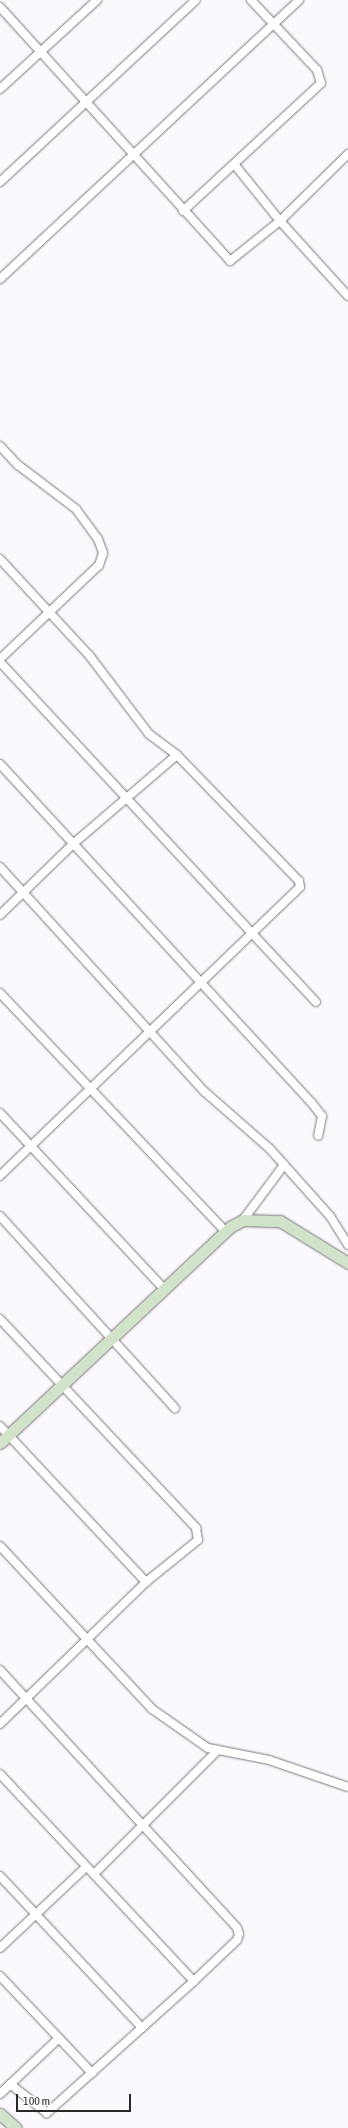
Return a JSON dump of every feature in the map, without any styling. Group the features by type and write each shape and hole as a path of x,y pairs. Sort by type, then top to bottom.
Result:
{"street":[{"path":"0,89 96,0"},
{"path":"0,182 87,99 196,0"},
{"path":"183,211 235,165 321,83 318,70 251,0"},
{"path":"0,279 136,155 299,0"},
{"path":"0,7 87,99 183,211 230,261 280,221 348,154"},
{"path":"235,165 280,221 348,296"},
{"path":"0,446 18,465 76,509 98,539 103,553 99,565 0,661 316,1002"},
{"path":"0,559 89,655 150,734 177,755 299,881 298,892 251,932 150,1034 0,1176"},
{"path":"0,916 73,844 125,797 177,755"},
{"path":"0,764 201,981 322,1116 318,1136"},
{"path":"0,866 24,891 150,1034 205,1092 284,1165 330,1216 348,1246"},
{"path":"0,993 225,1231"},
{"path":"0,1113 164,1289"},
{"path":"4,1439 225,1231 243,1220 284,1165"},
{"path":"0,1216 112,1337 175,1408"},
{"path":"243,1220 280,1221 348,1263"},
{"path":"0,1319 61,1386 196,1528 198,1540 146,1582 0,1724"},
{"path":"0,1426 4,1439 146,1582"},
{"path":"0,1546 152,1709 216,1752 269,1760 348,1787"},
{"path":"0,1670 237,1928 237,1940 194,1981 47,2113 10,2084"},
{"path":"94,1874 144,1826 216,1752"},
{"path":"0,1774 194,1981"},
{"path":"0,1948 86,1867"},
{"path":"0,1876 142,2028"},
{"path":"0,1976 92,2073"},
{"path":"0,2094 59,2038"},
{"path":"0,2114 16,2128"}]}
